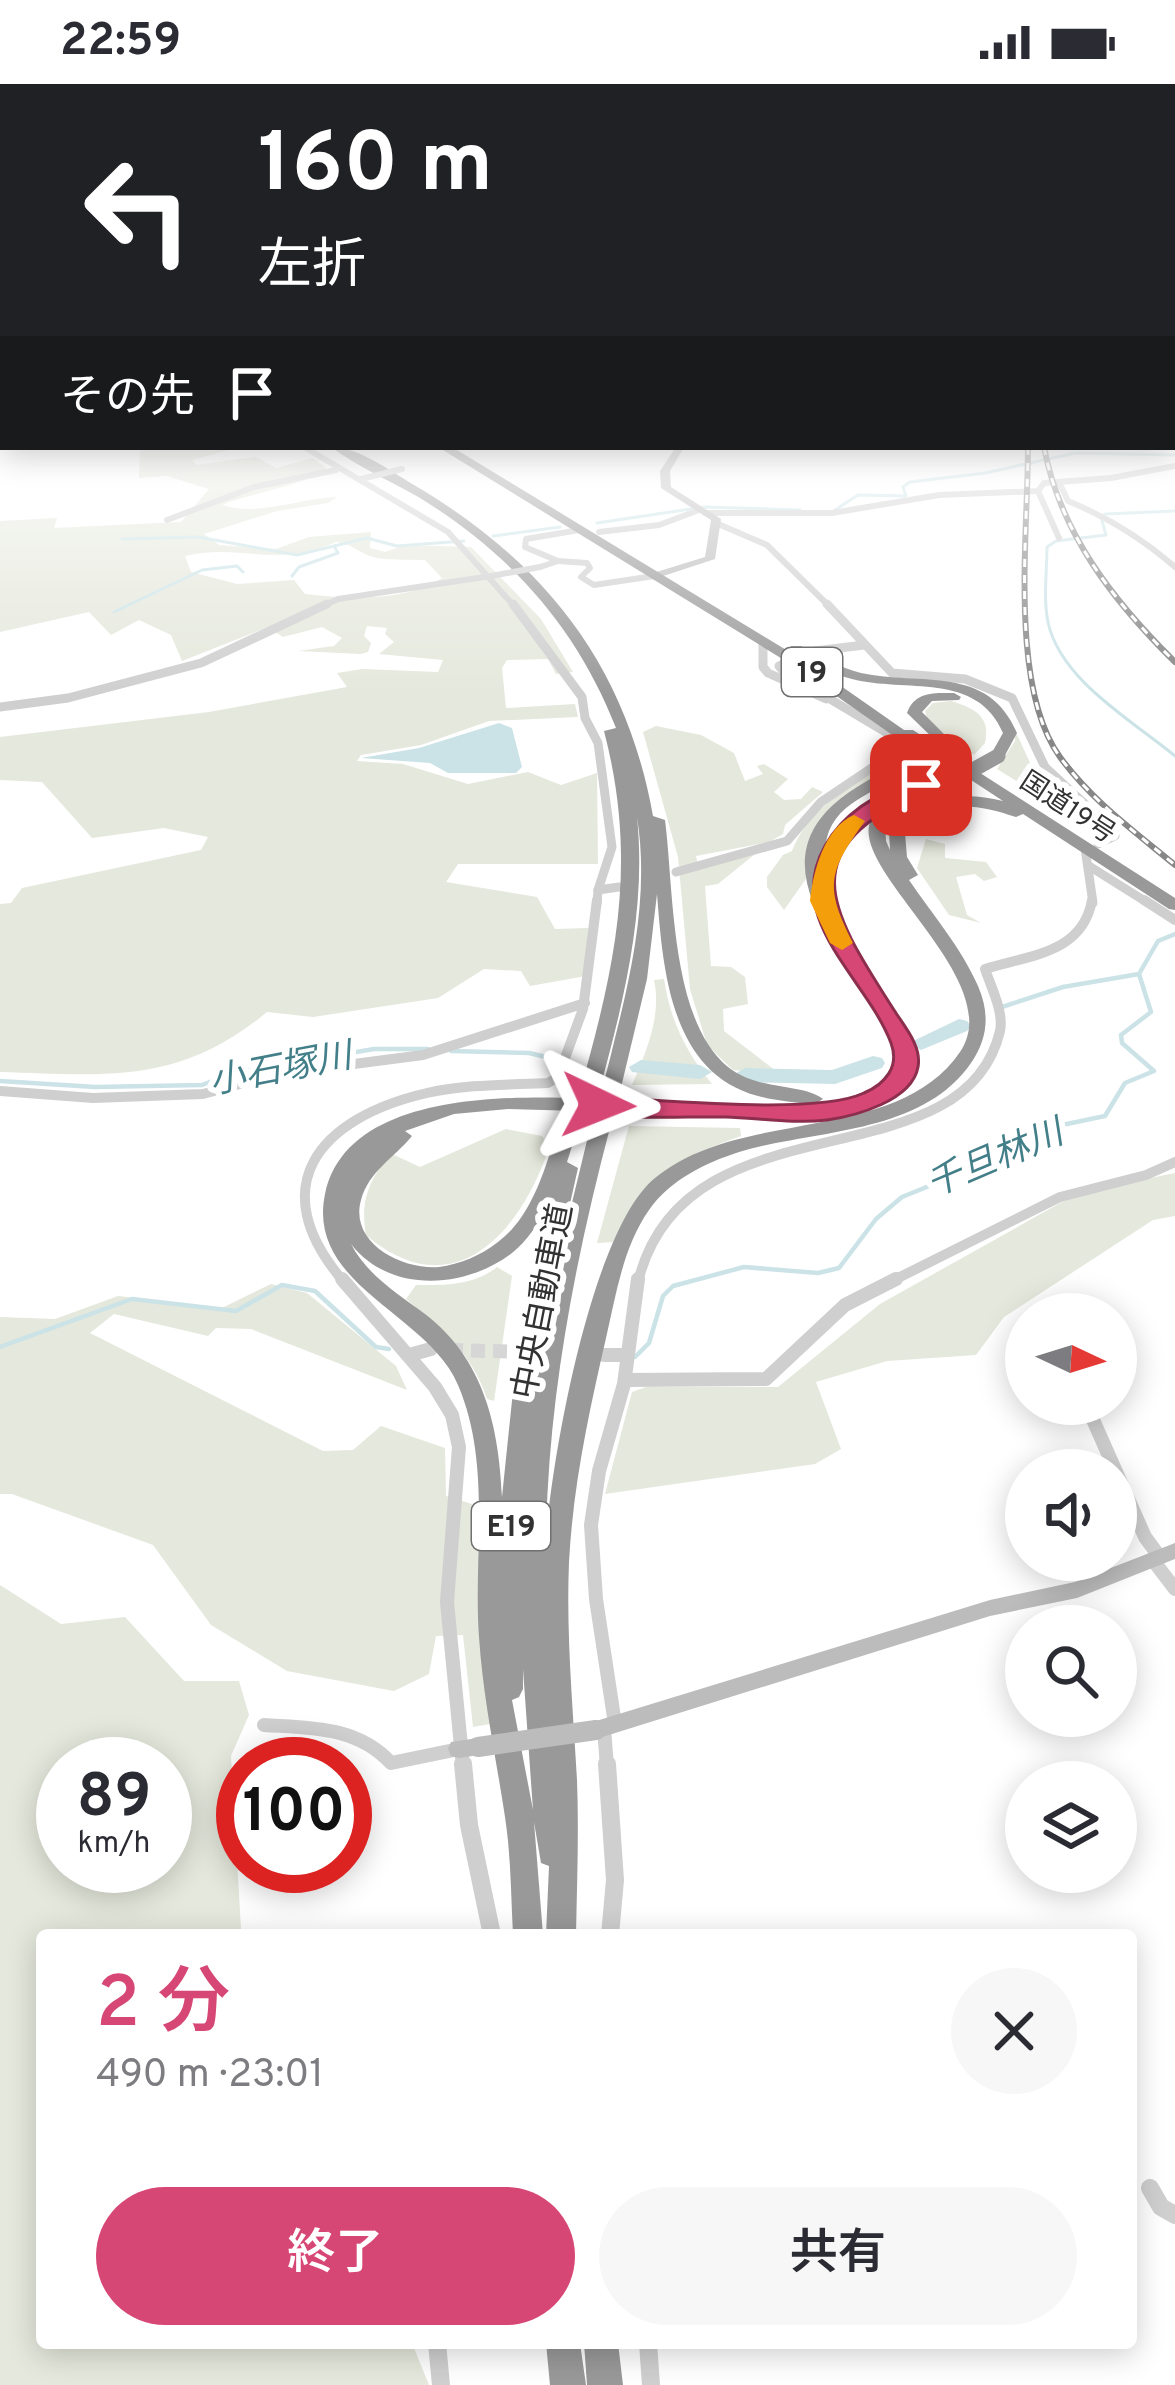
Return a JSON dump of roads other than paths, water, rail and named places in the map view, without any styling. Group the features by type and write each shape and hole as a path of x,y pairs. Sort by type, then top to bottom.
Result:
{"highway":[{"name":"中央自動車道","path":"383,481 485,550 535,600 588,680 616,746 630,814 631,899 609,1022 536,1296 516,1431 510,1686 528,1929"},
{"name":"中央自動車道","path":"394,481 476,531 544,594 603,679 634,759 646,829 648,898 642,953 587,1112 558,1298 534,1514 539,1702 558,1929"},
{"name":"国道19号","path":"501,481 732,615 1060,820 1090,853 1175,894"},
{"name":"国道19号","path":"516,481 790,662 1175,905"},
{"path":"559,1929 563,1817 554,1649 559,1532 570,1435 609,1274 634,1216 656,1188 698,1162 741,1145 801,1136 899,1107 940,1084 963,1062 978,1035 975,1002 911,889 874,838 878,819 902,801 992,755 1010,734 1002,710 988,700 946,686 854,675 732,615"},
{"path":"520,1822 502,1730 490,1612 486,1461 477,1403 456,1357 352,1264 338,1244 333,1223 338,1180 371,1140 452,1108 514,1102 826,1112 886,1093 899,1080 906,1056 897,1031 852,963 821,901 812,871 822,829 850,799 910,763 916,753 906,738 790,662"},
{"path":"992,755 997,731 982,706 940,695 917,705 914,713 927,729 1060,820"},
{"path":"634,759 653,796 680,1005 701,1055 720,1073 763,1093 794,1099 844,1097 891,1072 897,1058 897,1031"},
{"path":"821,901 830,857 855,820 887,799 958,774"},
{"path":"911,889 910,873 898,856 896,832 904,821 937,804 985,801 1008,807 1090,853"},
{"path":"587,1112 556,1170 539,1204 508,1245 488,1261 446,1274 403,1270 367,1254 348,1224 352,1185 362,1168 400,1137 450,1118 522,1112 771,1120 872,1114"},
{"path":"564,2349 568,2385"},
{"path":"602,2349 605,2385"}],"street":[{"path":"167,520 281,481"},
{"path":"360,481 457,542 528,621 582,697 585,718 598,743 612,847 598,890 596,950 585,1003 570,1053 554,1081 453,1088 391,1104 334,1135 305,1174 300,1191 305,1230 351,1294 409,1355 452,1415 459,1448 447,1602 469,1748 469,1826 491,1929"},
{"path":"666,481 666,488 716,523 746,531 777,549 892,674 965,679 1012,698 1046,766 1114,831 1114,836 1090,853"},
{"path":"599,532 659,525 699,510 832,513 939,495 1038,490 1044,483 1067,481"},
{"path":"1059,482 1068,501 1108,518 1114,528 1151,546 1175,567"},
{"path":"1038,490 1059,538"},
{"path":"579,530 525,541 525,547 558,561 587,563 590,568 581,577 594,585 710,560 716,523"},
{"path":"0,707 68,698 201,663 338,599 489,577 558,561"},
{"path":"763,642 763,668 768,673 809,695 839,702"},
{"path":"815,651 864,645"},
{"path":"676,872 788,841 798,822 829,791 891,755 892,736 779,667 790,662"},
{"path":"1090,853 1175,920"},
{"path":"611,1929 615,1880 590,1528 595,1486 625,1380 647,1248 674,1205 732,1169 923,1116 962,1091 983,1066 1000,1031 985,969 1070,942 1082,933 1093,904 1090,853"},
{"path":"598,890 619,887"},
{"path":"0,1091 93,1098 203,1094 278,1074 435,1049 585,1003"},
{"path":"625,1380 766,1378 845,1305 1060,1196 1146,1175 1175,1162"},
{"path":"409,1355 431,1349"},
{"path":"604,1355 626,1355"},
{"path":"1094,1425 1145,1537 1162,1556 1175,1588"},
{"path":"265,1724 349,1733 370,1743 391,1763 605,1727 990,1608 1077,1590 1162,1556"},
{"path":"1150,2188 1161,2207 1175,2215"},
{"path":"438,2349 441,2385"},
{"path":"649,2349 651,2385"}],"water":[{"path":"499,723 512,728 522,767 516,773 448,773 430,763 361,758 419,748"}],"waterway":[{"path":"835,510 858,495 906,496 903,487 915,481"},
{"path":"597,523 704,507 800,510"},
{"name":"千旦林川","path":"1175,511 1105,514 1101,517 1106,535 1056,541 1047,547 1045,594 1055,643 1082,681 1175,756"},
{"path":"493,536 560,527"},
{"path":"122,539 198,537 297,555 367,538 397,546 464,541"},
{"path":"292,576 299,567 338,553 335,548"},
{"path":"114,612 202,570 237,566 243,572"},
{"name":"千旦林川","path":"1139,974 1158,941 1175,934"},
{"name":"千旦林川","path":"635,1357 649,1343 663,1296 673,1286 744,1267 818,1273 839,1268 876,1219 902,1197 1045,1139 1062,1125 1105,1116 1125,1083 1154,1071 1122,1043 1121,1035 1151,1012 1139,974"},
{"name":"小石塚川","path":"1002,1007 1063,987 1139,974"},
{"name":"小石塚川","path":"921,1043 959,1026"},
{"name":"小石塚川","path":"0,1081 95,1087 202,1085 233,1073 374,1049 428,1049"},
{"name":"小石塚川","path":"451,1051 529,1053 559,1060"},
{"name":"小石塚川","path":"745,1075 835,1077 873,1063"},
{"name":"小石塚川","path":"641,1067 700,1072"},
{"name":"千旦林川","path":"0,1347 132,1299 236,1311 282,1285 315,1291 376,1347 389,1349"}],"tunnel":[{"path":"449,1350 531,1352"}],"railway":[{"path":"1027,481 1027,651 1044,727 1060,757 1085,787 1175,865"},
{"path":"1053,481 1076,537 1093,564 1175,662"}]}
